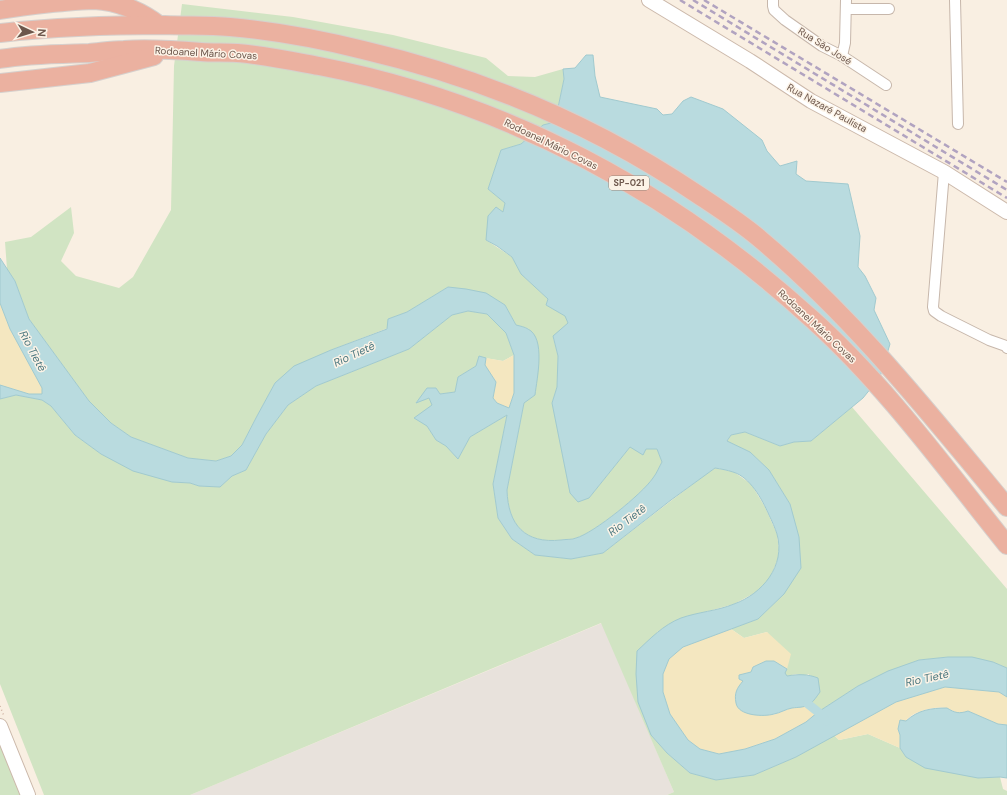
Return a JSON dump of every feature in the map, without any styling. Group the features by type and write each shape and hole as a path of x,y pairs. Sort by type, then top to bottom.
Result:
{"highway":[{"path":"0,10 94,0 106,2 138,12 149,17 159,25"},
{"name":"SP-021","path":"0,33 47,28 127,25 229,27 283,33 318,39 414,62 456,75 585,128 682,183 758,237 829,302 877,352 1007,507"},
{"name":"Rodoanel Mário Covas","path":"0,59 127,50 237,53 276,58 367,76 445,98 492,116 565,148 658,200 736,255 778,289 823,330 880,388 1007,545"},
{"path":"0,83 80,75 107,70 154,56 167,50"}],"main road":[{"name":"Rua Nazaré Paulista","path":"649,0 750,61 811,101 944,172 1007,212"},
{"path":"0,726 28,795"}],"street":[{"name":"Rua São José","path":"773,0 774,10 785,20 822,46 842,56 886,85"},
{"path":"955,0 958,124"},
{"path":"842,56 845,43 846,5 889,9"},
{"path":"944,172 933,307 934,310 941,316 989,340 1007,344"}],"shaded area":[{"path":"602,623 674,792 667,795 190,795"}],"green space":[{"path":"182,4 293,17 393,35 486,58 508,76 535,77 563,69 564,79 555,122 543,125 521,144 501,150 488,189 505,203 503,212 486,240 512,257 521,274 548,299 546,305 566,316 568,323 553,337 558,356 557,387 552,403 589,498 630,447 657,449 662,462 656,474 629,503 594,529 574,539 538,539 521,530 511,513 507,490 524,403 529,329 516,325 505,305 448,287 407,312 388,319 388,328 331,350 275,383 242,445 231,456 216,461 188,458 131,437 111,423 89,401 29,319 15,281 7,269 5,242 31,237 71,207 74,233 61,261 76,276 119,288 133,277 171,210 174,66"},
{"path":"468,311 487,314 506,333 514,355 503,361 479,357 476,366 458,377 455,392 440,394 436,388 416,402 429,398 433,405 427,426 436,440 446,446 458,459 470,437 507,415 493,484 498,518 512,539 535,555 571,559 603,553 715,468 734,472 751,484 765,507 777,534 779,550 778,559 769,580 760,590 734,604 680,619 657,632 651,735 667,753 690,773 716,780 754,775 796,757 834,735 839,740 868,734 900,748 906,757 978,778 1000,777 1003,789 1007,791 1007,795 667,795 674,792 601,623 190,795 44,795 0,684 0,399 16,395 42,400 51,406 75,435 101,454 172,482 220,487 232,476 246,470 266,434 288,405 316,386 409,349 452,315"},
{"path":"852,407 1007,589 1007,668 993,662 948,657 919,660 858,686 818,712 808,704 811,703 809,674 804,676 796,674 787,676 784,673 787,669 767,632 744,638 731,629 758,619 784,594 790,504 769,470 750,452 727,442 731,435 745,432 780,446 794,442 811,441"},
{"path":"0,742 20,795 0,795"}],"sand":[{"path":"0,303 10,329 42,388 42,394 29,394 0,385"},
{"path":"514,355 514,393 509,408 497,403 493,398 496,382 485,365 486,358 503,361"},
{"path":"731,629 744,638 767,632 791,654 787,669 774,661 753,667 751,672 739,675 773,715 791,708 802,707 808,704 818,712 806,722 775,739 745,749 719,754 700,749 688,740 670,714 663,692 663,674 669,659 683,647"},
{"path":"945,687 1000,692 1007,697 1007,725 998,724 968,711 957,713 944,708 936,708 914,714 898,729 900,735 900,748 868,734 839,740 834,735 896,702"}],"water":[{"name":"Rio Tietê","path":"586,55 593,55 595,76 600,97 657,109 663,115 672,114 683,101 691,97 723,109 762,140 767,151 780,166 797,161 796,174 806,181 848,184 860,236 858,267 865,276 876,298 874,310 890,344 880,377 863,398 811,441 794,442 780,446 745,432 731,435 727,441 750,452 769,470 790,504 799,537 801,568 784,594 758,619 683,647 669,659 663,674 663,692 670,714 688,740 700,749 719,754 745,749 775,739 806,722 818,712 858,686 888,671 919,660 948,657 972,657 993,662 1007,668 1007,697 999,692 945,687 896,702 796,757 754,775 716,780 690,773 667,753 651,735 638,702 636,674 637,651 668,624 687,616 734,604 754,593 762,586 775,568 778,557 779,546 777,534 772,522 755,489 745,479 733,472 715,468 603,553 571,559 535,555 512,539 498,518 493,484 507,415 470,437 458,459 446,446 436,440 427,426 414,418 432,405 429,398 416,403 427,388 436,388 440,394 455,392 458,377 476,366 479,356 486,358 485,365 496,382 493,398 497,403 509,408 514,393 514,355 506,333 487,314 468,311 452,315 409,349 316,386 288,405 266,434 246,470 232,476 220,487 172,482 133,471 101,454 75,435 51,406 42,400 16,395 0,399 0,385 29,394 42,394 42,388 10,329 0,303 0,258 15,281 29,319 89,401 111,423 131,437 188,458 216,461 231,456 242,445 275,383 294,366 387,329 388,319 407,312 448,287 486,293 505,305 516,325 527,328 534,334 539,349 535,395 524,403 507,490 511,513 521,530 538,539 573,539 584,535 629,503 653,478 662,462 657,449 646,449 643,455 630,447 589,498 578,502 570,493 552,403 557,387 558,356 553,336 568,323 565,316 546,305 548,299 521,274 512,257 486,240 488,216 496,207 503,212 505,203 488,189 501,150 521,144 543,125 555,122 564,79 563,69 575,68"},
{"path":"766,661 774,661 787,669 785,673 787,676 803,675 818,678 820,692 808,705 770,715 758,715 741,711 735,699 736,691 743,681 739,679 739,675 751,672 753,667"},
{"path":"947,708 957,712 968,711 998,724 1007,725 1007,778 978,778 925,768 906,757 900,748 900,735 898,729 900,720 906,721 915,714 925,710"}],"waterway":[{"path":"808,704 826,721"}],"railway":[{"path":"680,0 1007,198"},
{"path":"693,0 1007,190"},
{"path":"704,0 1007,182"}]}
